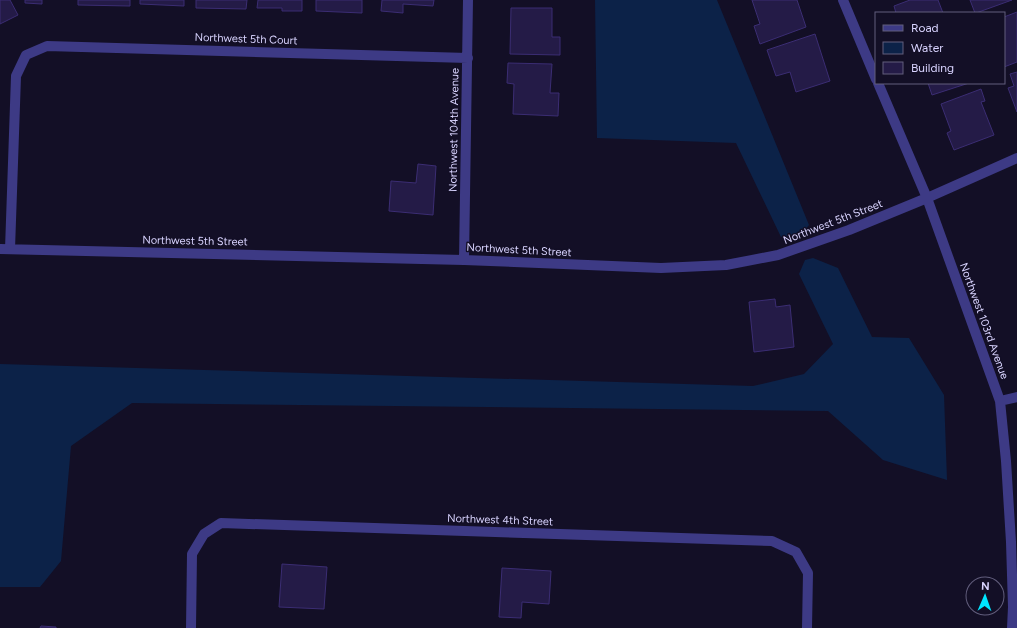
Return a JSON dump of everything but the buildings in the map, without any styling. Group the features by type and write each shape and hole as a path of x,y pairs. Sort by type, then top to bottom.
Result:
{"street":[{"name":"Northwest 104th Avenue","path":"464,260 468,0"},
{"path":"842,0 875,77"},
{"name":"Northwest 5th Court","path":"5,249 16,76 26,55 47,46 468,58"},
{"name":"Northwest 103rd Avenue","path":"878,84 927,198 1000,401 1006,461 1015,607 1012,628"},
{"name":"Northwest 5th Street","path":"5,249 464,260 660,268 726,265 778,255 849,230 927,198 1017,158"},
{"path":"1000,401 1017,397"},
{"name":"Northwest 4th Street","path":"191,628 192,554 204,534 221,523 772,541 796,552 808,573 807,628"}],"water":[{"path":"595,0 717,0 809,225 803,231 794,236 781,237 736,143 597,138"},
{"path":"813,258 838,268 872,337 909,338 944,395 947,480 883,460 828,411 132,403 71,446 61,561 40,587 0,587 0,364 753,386 804,374 833,344 799,274 805,260"}]}
